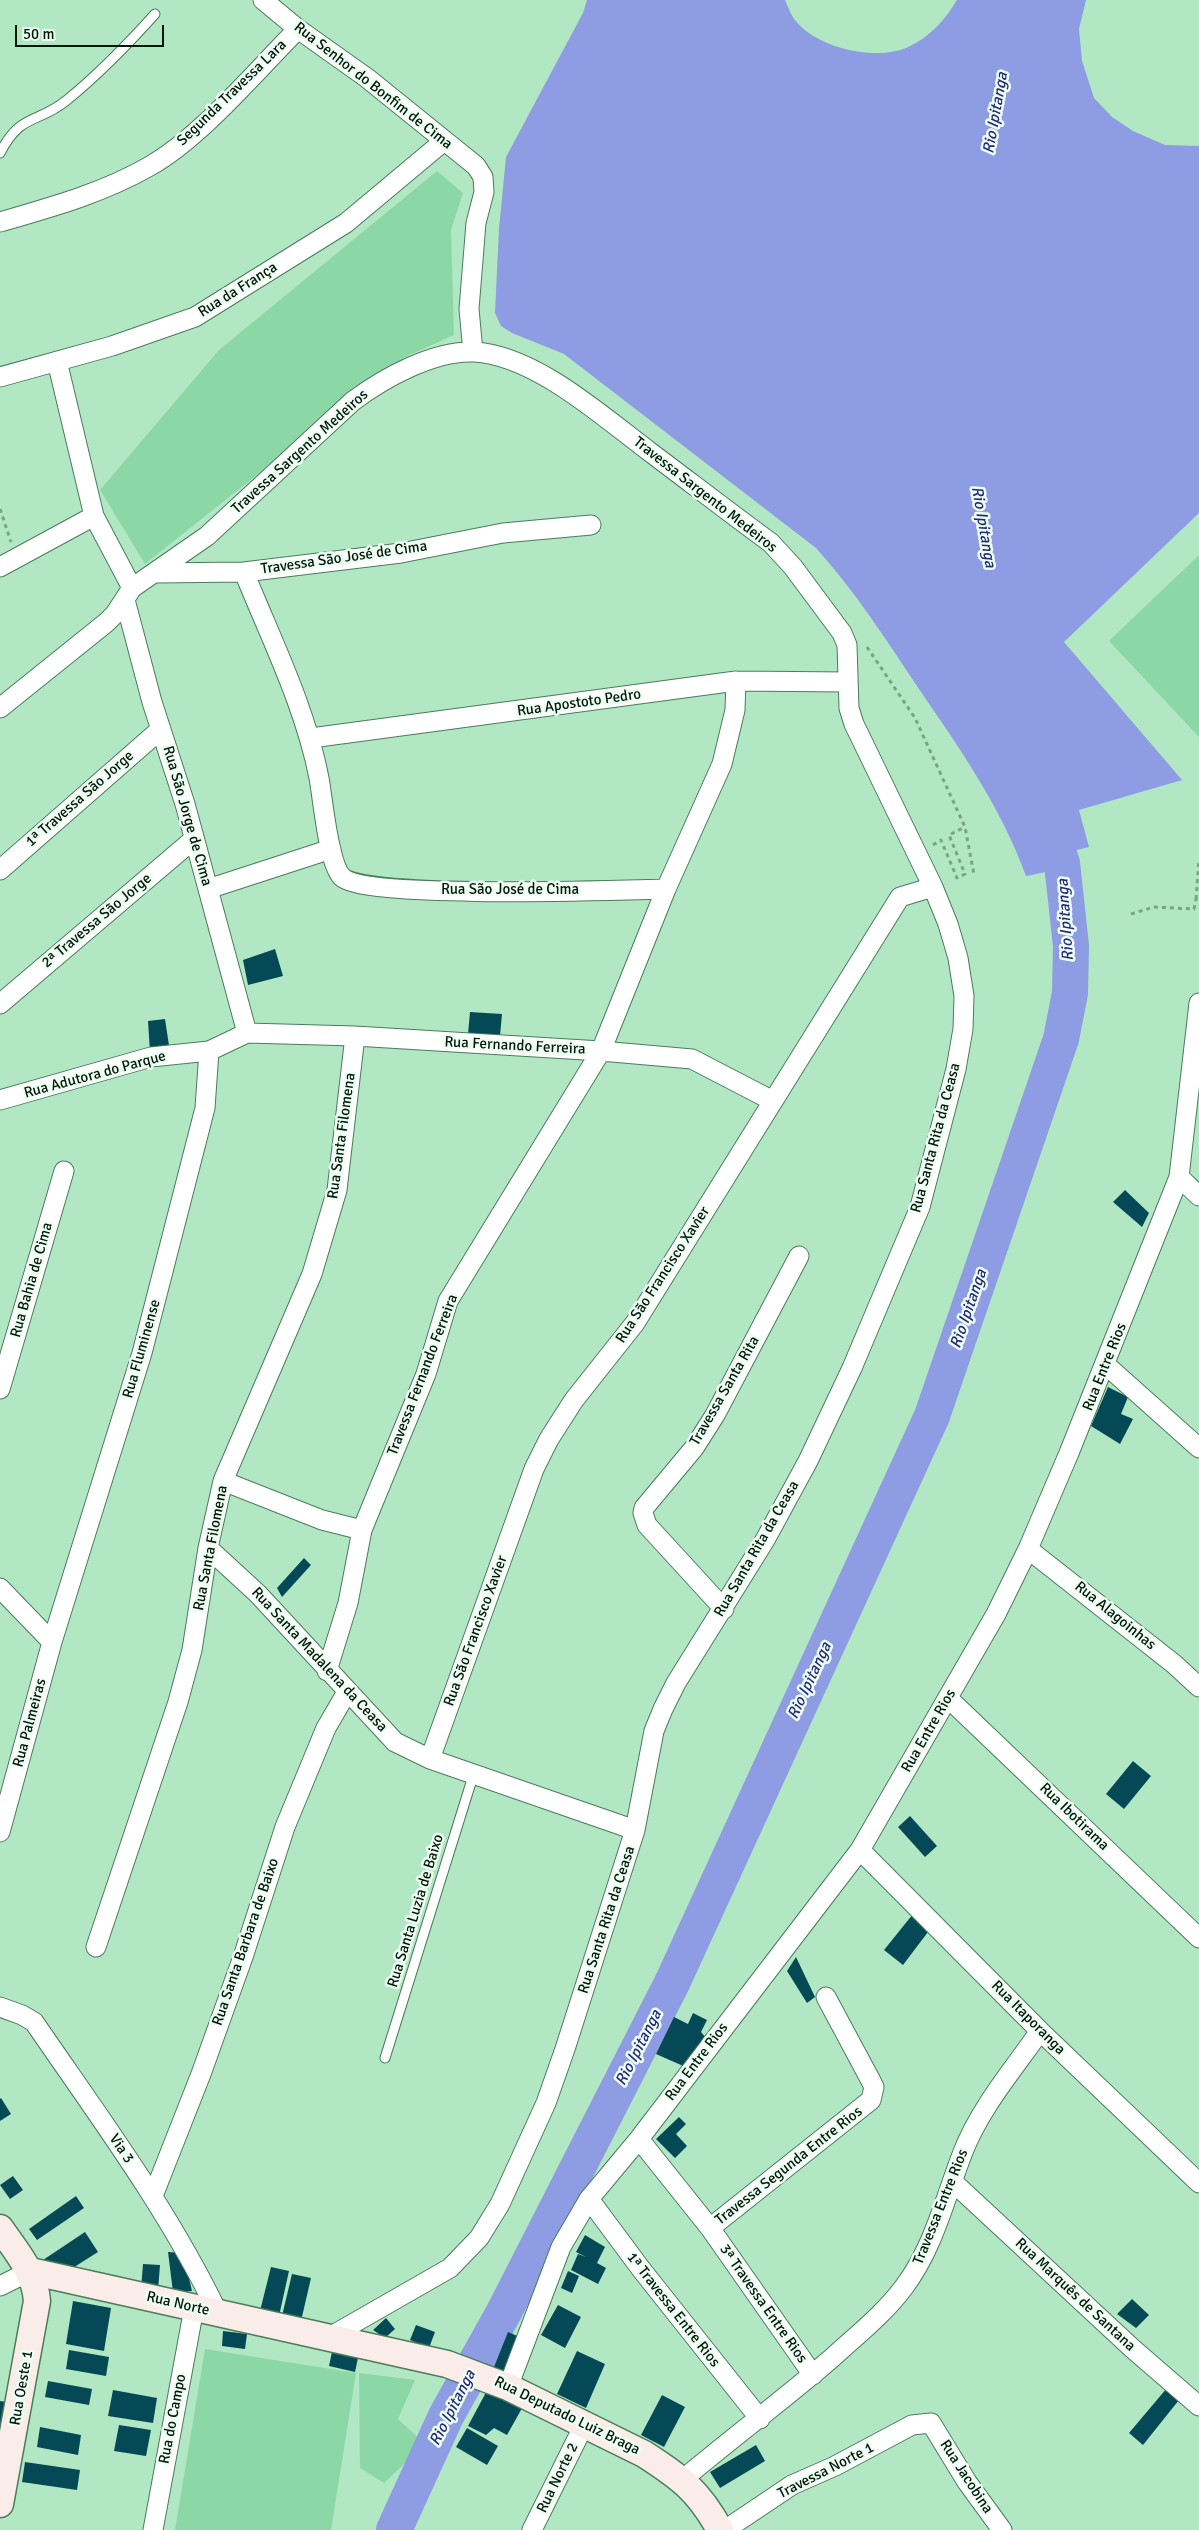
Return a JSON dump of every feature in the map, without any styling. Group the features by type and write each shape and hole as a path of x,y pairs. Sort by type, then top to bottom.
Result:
{"street":[{"name":"Rua Senhor do Bonfim de Cima","path":"263,0 298,29 367,78 476,166 483,177 484,192 476,223 469,309 473,352"},
{"name":"Segunda Travessa Lara","path":"0,222 66,204 104,189 151,166 202,126 298,29"},
{"name":"Rua da França","path":"0,377 142,337 194,317 346,223 444,141"},
{"name":"Travessa Sargento Medeiros","path":"0,708 107,622 128,594 207,536 353,401 373,386 435,357 473,352 494,355 544,376 581,400 771,543 793,566 842,633 847,645 848,682"},
{"name":"Rua São Jorge de Cima","path":"57,361 94,516 128,594 161,729 194,838 247,1033"},
{"path":"8,562 94,516"},
{"name":"Travessa São José de Cima","path":"155,573 244,572 401,553 503,533 591,525"},
{"path":"208,889 331,849 311,738 244,572"},
{"name":"Rua Apostoto Pedro","path":"311,738 736,681 848,682"},
{"path":"601,1051 666,890 722,764 736,710 736,681"},
{"name":"Rua Santa Rita da Ceasa","path":"326,2338 450,2268 479,2238 496,2210 546,2102 562,2058 635,1830 657,1724 676,1683 724,1609 808,1461 852,1368 920,1207 956,1069 963,1029 964,996 958,958 948,924 933,887 854,724 850,708 848,682"},
{"name":"1ª Travessa São Jorge","path":"0,870 161,729"},
{"name":"2ª Travessa São Jorge","path":"0,1004 194,838"},
{"name":"Rua São José de Cima","path":"331,849 337,870 347,880 356,883 443,891 666,890"},
{"name":"Rua São Francisco Xavier","path":"430,1759 528,1488 549,1439 574,1400 635,1323 900,897 933,887"},
{"name":"Rua Entre Rios","path":"498,2383 561,2247 589,2199 639,2139 860,1850 996,1614 1028,1549 1106,1364 1180,1177 1199,1003"},
{"name":"Rua Fernando Ferreira","path":"247,1033 355,1036 692,1058 773,1102"},
{"name":"Rua Adutora do Parque","path":"0,1100 151,1057 209,1051 247,1033"},
{"name":"Rua Santa Filomena","path":"96,1946 178,1702 192,1650 208,1548 224,1481 312,1274 337,1190 355,1036"},
{"name":"Rua Fluminense","path":"52,1642 144,1343 205,1108 209,1051"},
{"name":"Travessa Fernando Ferreira","path":"327,1671 348,1603 362,1530 426,1374 448,1301 601,1051"},
{"name":"Rua Bahia de Cima","path":"0,1389 64,1171"},
{"path":"1180,1177 1199,1196"},
{"name":"Travessa Santa Rita","path":"724,1609 647,1525 643,1513 644,1508 694,1448 715,1415 799,1256"},
{"path":"1106,1364 1199,1448"},
{"path":"224,1481 322,1520 362,1530"},
{"name":"Rua Santa Madalena da Ceasa","path":"208,1548 258,1594 327,1671 395,1742 430,1759 474,1772 635,1830"},
{"name":"Rua Alagoinhas","path":"1028,1549 1174,1664 1199,1687"},
{"path":"0,1588 52,1642"},
{"name":"Rua Palmeiras","path":"0,1832 52,1642"},
{"name":"Rua Santa Barbara de Baixo","path":"153,2196 207,2056 285,1827 326,1728 347,1692"},
{"name":"Rua Ibotirama","path":"948,1698 1199,1938"},
{"name":"Rua Itaporanga","path":"860,1850 1040,2031 1199,2183"},
{"name":"Travessa Segunda Entre Rios","path":"710,2228 871,2100 874,2095 871,2081 826,1997"},
{"name":"Via 3","path":"0,2007 16,2012 34,2022 153,2196 197,2269 206,2310"},
{"name":"Travessa Entre Rios","path":"682,2480 721,2447 760,2419 858,2337 903,2288 916,2269 930,2242 963,2151 978,2123 1040,2031"},
{"name":"3ª Travessa Entre Rios","path":"639,2139 710,2228 813,2375"},
{"name":"Rua Marquês de Santana","path":"953,2182 1133,2348 1199,2406"},
{"name":"1ª Travessa Entre Rios","path":"589,2199 641,2269 760,2419"},
{"path":"0,2228 30,2271 0,2286"},
{"name":"Rua Norte","path":"30,2271 326,2338"},
{"name":"Rua Oeste 1","path":"0,2504 6,2448 36,2302 34,2282 30,2271"},
{"name":"Rua do Campo","path":"153,2530 206,2310"},
{"name":"Rua Deputado Luiz Braga","path":"326,2338 448,2364 498,2383 644,2454 682,2480 737,2526"},
{"name":"Travessa Norte 1","path":"725,2530 737,2526 792,2485 869,2449 912,2425 931,2423"},
{"name":"Rua Jacobina","path":"931,2423 967,2482 1002,2530"},
{"name":"Rua Norte 2","path":"532,2530 584,2425"}],"lane":[{"path":"0,153 8,137 16,129 25,121 66,101 124,49 155,14"},
{"name":"Rua Santa Luzia de Baixo","path":"385,2058 474,1772"}],"path":[{"path":"0,509 8,562"},
{"path":"1132,914 1154,907 1194,909 1197,899 1199,859"}],"green space":[{"path":"437,171 463,193 451,230 454,335 405,357 145,564 100,490 219,350"},
{"path":"1199,555 1199,737 1109,641"},
{"path":"205,2349 356,2373 331,2530 175,2530"},
{"path":"359,2373 415,2380 398,2419 423,2442 420,2449 384,2483 360,2468"}],"water":[{"path":"587,0 785,0 795,20 817,38 848,50 880,53 895,51 916,43 942,21 957,0 1086,0 1079,29 1082,61 1094,98 1112,117 1133,131 1165,145 1199,146 1199,513 1064,642 1182,780 1079,810 1089,847 1073,851 1076,866 1026,876 992,802 964,756 870,617 844,581 816,548 564,354 512,333 501,326 495,313 499,229 506,157 583,13"}],"building":[{"path":"275,949 283,976 248,985 243,960"},
{"path":"470,1012 502,1014 500,1036 468,1034"},
{"path":"165,1019 170,1052 150,1052 148,1021"},
{"path":"1125,1190 1149,1213 1142,1227 1113,1202"},
{"path":"1108,1387 1128,1397 1121,1414 1133,1419 1120,1444 1091,1426"},
{"path":"304,1558 311,1565 282,1597 277,1588"},
{"path":"1133,1761 1151,1776 1124,1809 1106,1794"},
{"path":"910,1816 937,1846 925,1857 898,1827"},
{"path":"913,1914 931,1928 903,1965 884,1950"},
{"path":"796,1957 815,1997 807,2003 787,1971"},
{"path":"693,2013 707,2020 701,2032 707,2039 690,2069 656,2054 674,2017 688,2024"},
{"path":"0,2099 11,2114 0,2121"},
{"path":"679,2117 686,2124 676,2134 687,2146 675,2158 656,2139"},
{"path":"13,2176 23,2190 10,2199 0,2185"},
{"path":"76,2196 84,2208 37,2240 29,2229"},
{"path":"85,2232 98,2252 68,2271 58,2273 43,2260"},
{"path":"585,2235 605,2247 597,2263 606,2268 598,2284 571,2270 578,2254 586,2257 576,2252"},
{"path":"168,2252 183,2253 192,2291 173,2292"},
{"path":"143,2264 160,2265 158,2290 141,2289"},
{"path":"271,2267 289,2271 279,2316 260,2311"},
{"path":"568,2271 579,2276 572,2293 561,2288"},
{"path":"292,2274 311,2278 301,2321 282,2316"},
{"path":"1132,2299 1149,2315 1136,2328 1117,2314"},
{"path":"73,2301 111,2308 104,2351 66,2344"},
{"path":"558,2305 581,2317 565,2348 541,2335"},
{"path":"386,2318 395,2329 385,2338 373,2330"},
{"path":"416,2325 435,2332 429,2348 410,2340"},
{"path":"223,2331 247,2334 245,2349 222,2346"},
{"path":"508,2332 522,2338 508,2373 494,2367"},
{"path":"333,2347 359,2353 355,2372 329,2366"},
{"path":"69,2350 109,2357 106,2376 66,2369"},
{"path":"577,2351 605,2364 586,2408 557,2394"},
{"path":"48,2381 92,2389 89,2405 45,2397"},
{"path":"491,2383 526,2401 507,2435 494,2428 486,2435 468,2426"},
{"path":"1167,2388 1179,2400 1143,2445 1129,2433"},
{"path":"113,2390 157,2398 153,2423 108,2416"},
{"path":"662,2395 685,2407 664,2447 641,2435"},
{"path":"0,2401 14,2403 0,2440"},
{"path":"119,2425 151,2430 146,2456 114,2451"},
{"path":"40,2427 81,2435 78,2455 37,2447"},
{"path":"467,2428 498,2446 487,2465 456,2447"},
{"path":"756,2445 765,2461 720,2488 710,2472"},
{"path":"25,2462 80,2470 77,2490 22,2482"}],"waterway":[{"name":"Rio Ipitanga","path":"394,2530 446,2416 504,2312 672,1983 932,1416 1061,1039 1070,993 1071,946 1062,863 1047,822"}]}
